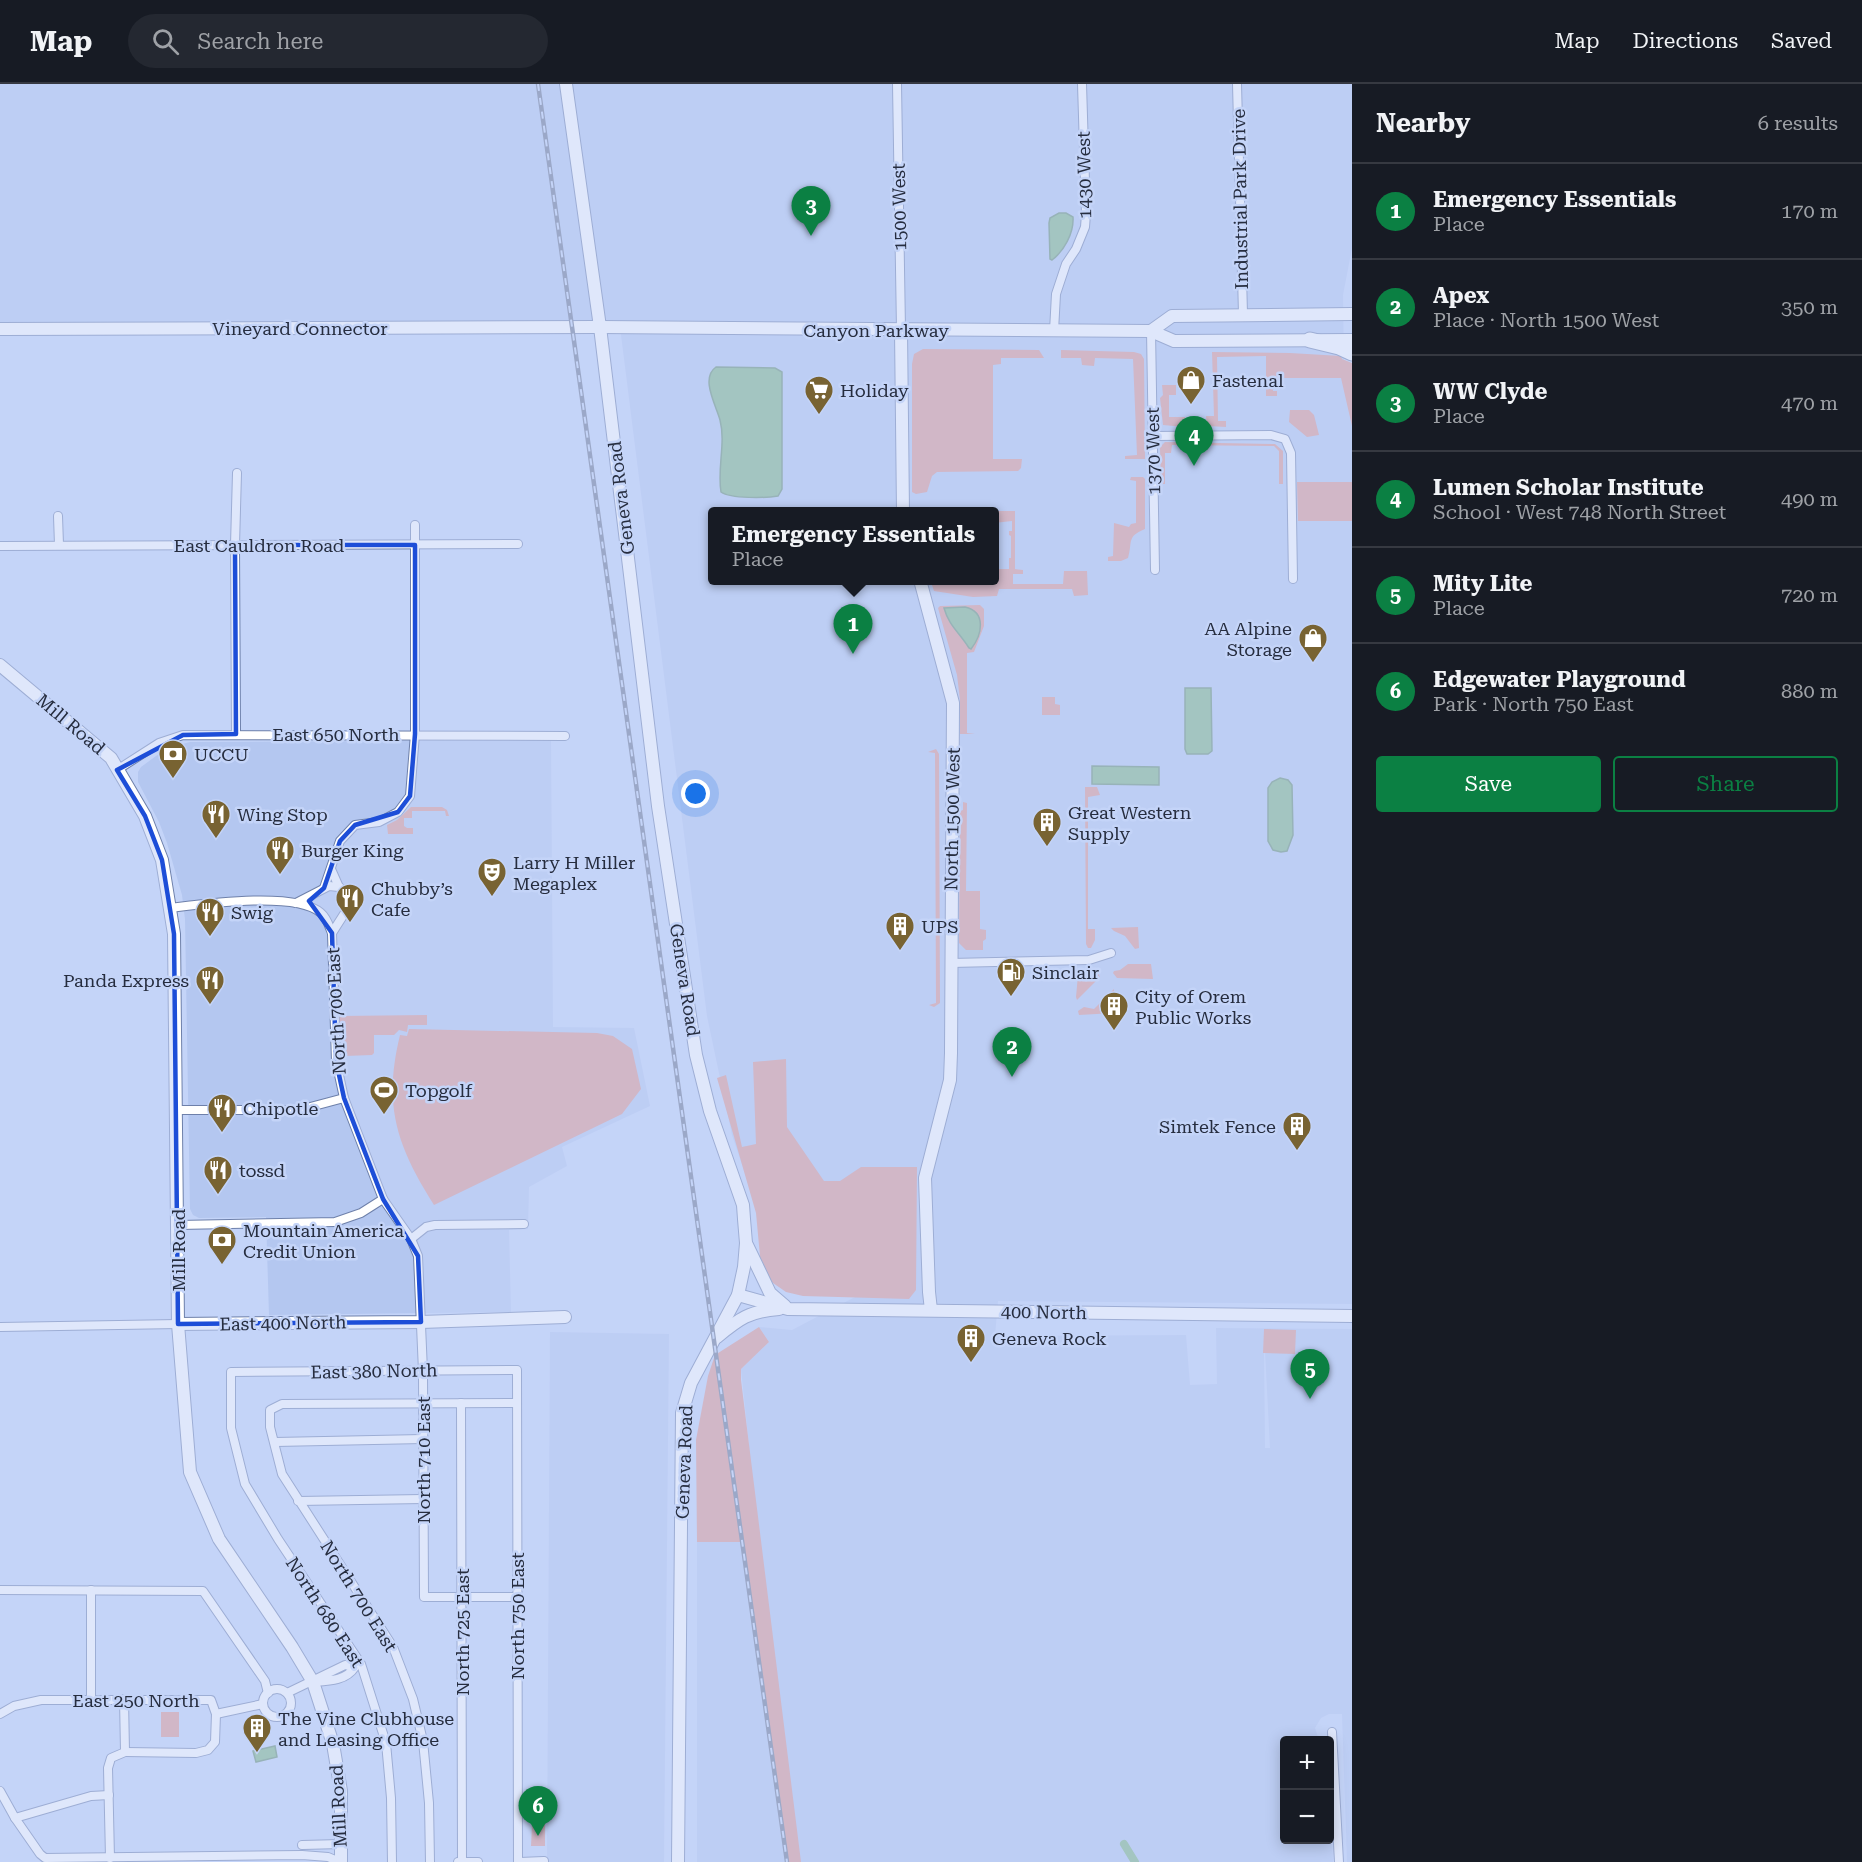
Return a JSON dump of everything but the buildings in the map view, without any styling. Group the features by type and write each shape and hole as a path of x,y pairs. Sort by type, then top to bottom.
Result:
{"highway":[{"path":"1310,340 1339,347 1352,353"}],"main road":[{"name":"Geneva Road","path":"566,84 600,327 658,806 696,1055 710,1112 743,1205 746,1243 738,1295 691,1383 682,1413 678,1862"},
{"path":"1151,331 1172,316 1352,314"},
{"name":"Vineyard Connector","path":"0,329 600,327"},
{"name":"Canyon Parkway","path":"600,327 1151,331 1174,341 1352,340"},
{"path":"901,330 903,507"},
{"name":"North 1500 West","path":"921,585 953,703 950,1080 925,1178 931,1310"},
{"name":"Mill Road","path":"0,665 111,758 145,816 162,860 174,934 178,1324 190,1472 219,1539 313,1682 333,1744 341,1791 341,1862"},
{"path":"746,1243 770,1293 788,1309"},
{"name":"400 North","path":"738,1295 788,1309 1352,1316"},
{"path":"714,1340 732,1325 759,1311 788,1309"},
{"name":"East 400 North","path":"178,1324 421,1322 565,1317"}],"street":[{"name":"1500 West","path":"897,84 901,330"},
{"name":"1430 West","path":"1054,331 1058,287 1066,264 1076,249 1085,227 1082,84"},
{"name":"Industrial Park Drive","path":"1237,84 1243,314"},
{"name":"1370 West","path":"1151,331 1155,570"},
{"path":"1153,436 1271,435 1285,439 1291,453 1293,579"},
{"path":"236,734 237,473"},
{"path":"58,516 59,545"},
{"path":"296,903 321,890 329,886 344,890 348,900 346,911 332,933 316,902 321,890 328,872 331,869 340,841 355,825 385,819 398,812 408,801 412,785 415,735 415,525"},
{"name":"East Cauldron Road","path":"0,546 518,544"},
{"name":"East 650 North","path":"117,770 159,743 183,735 565,736"},
{"path":"331,869 339,887"},
{"path":"170,908 217,901 296,903 333,918 346,911"},
{"name":"North 700 East","path":"332,933 336,1061 344,1098 383,1199 411,1239 418,1257 421,1322"},
{"path":"951,963 1089,960 1111,953"},
{"path":"177,1110 299,1110 344,1098"},
{"path":"178,1225 335,1222 361,1213 383,1199"},
{"path":"411,1239 426,1227 435,1225 524,1224"},
{"name":"North 710 East","path":"421,1322 424,1597 462,1597"},
{"name":"East 400 North","path":"0,1327 178,1324"},
{"name":"East 380 North","path":"231,1372 517,1370"},
{"name":"North 750 East","path":"517,1370 516,1597 519,1862"},
{"name":"North 680 East","path":"231,1372 231,1428 244,1484 361,1664 386,1743 391,1798 392,1862"},
{"path":"423,1403 517,1403"},
{"name":"North 700 East","path":"423,1403 282,1404 270,1410 270,1427 282,1474 393,1647 409,1688 423,1741 429,1803 430,1862"},
{"name":"North 725 East","path":"461,1403 462,1862"},
{"path":"275,1442 423,1439"},
{"path":"298,1501 423,1499"},
{"path":"0,1590 203,1591 265,1681 268,1693 263,1704 267,1713 281,1716 289,1711 291,1702 287,1693 280,1689 268,1693"},
{"path":"91,1590 91,1700"},
{"path":"462,1597 516,1597"},
{"path":"287,1693 313,1682"},
{"path":"124,1699 124,1752"},
{"name":"East 250 North","path":"0,1713 14,1706 42,1700 211,1700 216,1714 263,1704"},
{"path":"110,1858 108,1768 111,1758 124,1752 196,1753 208,1750 215,1742 216,1714"},
{"path":"1332,1732 1339,1862"},
{"path":"0,1791 15,1818 45,1858 310,1856 328,1857 341,1862"},
{"path":"15,1818 91,1796 109,1796"},
{"path":"302,1845 341,1844"},
{"path":"519,1862 544,1861"},
{"path":"387,1862 398,1862"},
{"path":"457,1862 478,1862"}],"highlighted area":[{"path":"235,545 415,545 415,734 410,796 398,812 355,825 340,841 324,888 309,901 332,933 336,1061 344,1098 383,1199 418,1256 421,1322 178,1324 174,934 162,860 145,816 117,770 183,735 236,734"}],"shaded area":[{"path":"0,84 1352,84 1352,248 1343,295 1344,370 1352,404 1352,1304 998,1301 995,1336 1186,1335 1190,1385 1217,1384 1216,1328 1352,1329 1352,1862 1347,1862 1342,1714 1329,1714 1321,1718 1315,1728 1318,1736 1280,1736 1280,1844 1332,1844 1333,1862 697,1862 697,1542 742,1542 749,1445 741,1369 769,1342 759,1327 792,1330 878,1285 754,1200 732,1135 707,1016 620,327 0,323","holes":["1264,1351 1265,1351 1270,1448 1265,1448"]},
{"path":"1059,213 1066,213 1073,217 1073,223 1067,241 1052,260 1050,259 1049,223 1050,218"},
{"path":"923,349 1039,350 1044,358 1001,358 1001,364 993,365 993,459 1022,459 1021,468 1018,471 937,472 932,476 927,492 916,494 912,492 912,364 914,354"},
{"path":"1061,350 1141,354 1144,359 1145,459 1125,459 1125,456 1137,455 1133,359 1095,358 1094,366 1082,365 1081,358 1061,358"},
{"path":"1212,352 1341,356 1342,359 1352,363 1352,426 1341,378 1273,378 1273,391 1277,391 1277,396 1266,396 1266,356 1217,357 1218,421 1226,421 1226,427 1207,426 1206,416 1214,416"},
{"path":"716,367 775,368 782,372 782,489 778,496 740,497 721,492 722,429 709,385 711,372"},
{"path":"1162,385 1176,385 1176,395 1169,395 1169,417 1185,417 1185,427 1163,425 1160,398 1163,395"},
{"path":"1290,410 1309,410 1314,415 1319,435 1307,437 1289,422"},
{"path":"1165,442 1275,444 1283,451 1283,484 1279,484 1279,451 1274,446 1172,445 1171,453 1165,453 1165,484 1161,484 1160,447"},
{"path":"1131,477 1145,479 1145,529 1131,540 1128,558 1121,561 1108,561 1108,557 1113,556 1114,523 1129,527 1136,523 1136,481 1130,480"},
{"path":"1297,482 1352,482 1352,521 1298,521"},
{"path":"999,511 1015,511 1015,569 1023,570 1023,574 1013,574 1013,584 1063,584 1064,571 1087,571 1088,595 1074,596 1072,589 999,589 997,596 973,597 934,591 932,585 999,585 999,569 1009,569 1011,536 1009,531 1012,531 1012,521 999,522"},
{"path":"980,605 984,609 984,626 974,652 967,653 967,733 975,734 960,734 957,675 938,608 940,606"},
{"path":"965,607 977,614 980,625 978,637 971,649 951,624 944,608"},
{"path":"1185,688 1211,688 1212,751 1208,754 1187,754 1185,749"},
{"path":"1042,697 1055,697 1055,704 1060,705 1060,715 1042,715"},
{"path":"551,740 553,1027 634,1028 650,1106 562,1147 567,1166 529,1187 528,1229 509,1230 511,1312 269,1315 266,1217 199,1218 193,1215 190,1209 185,919 182,895 167,843 138,782 138,772 141,767 171,747 190,742"},
{"path":"936,749 939,754 940,1003 934,1007 929,1005 936,1003 935,753 928,752"},
{"path":"1092,766 1159,767 1159,785 1092,784"},
{"path":"1280,778 1288,780 1292,785 1293,835 1287,851 1281,852 1273,850 1268,841 1268,788 1272,782"},
{"path":"1085,787 1097,787 1100,795 1088,797 1088,929 1095,929 1095,940 1091,948 1088,948 1086,944"},
{"path":"963,802 967,803 966,891 980,891 980,929 986,930 983,950 966,950 959,943 960,811 963,810"},
{"path":"411,807 442,807 447,810 449,816 446,816 445,811 412,811 412,818 404,818 404,826 413,828 413,834 388,834 387,825 397,820"},
{"path":"1138,927 1139,948 1135,949 1125,936 1111,928"},
{"path":"1128,964 1151,964 1153,979 1117,978 1114,971"},
{"path":"1084,972 1097,972 1100,977 1077,1000 1078,975"},
{"path":"1114,989 1114,1013 1079,1015 1078,1011 1084,1007 1094,1009"},
{"path":"427,1015 427,1025 408,1025 407,1032 399,1030 394,1035 374,1035 372,1055 345,1056 342,1053 339,1016"},
{"name":"Topgolf","path":"409,1029 597,1033 613,1036 632,1049 641,1089 622,1114 434,1205 410,1163 396,1124 393,1104 395,1060 400,1035 407,1036"},
{"path":"786,1059 787,1127 824,1181 840,1181 861,1167 917,1167 916,1290 909,1299 803,1296 786,1292 773,1283 761,1267 756,1213 717,1078 726,1075 742,1147 756,1144 753,1062"},
{"path":"759,1327 769,1342 741,1369 741,1380 801,1862 787,1862 742,1542 697,1542 696,1440 708,1376 715,1355"},
{"path":"1264,1329 1296,1330 1295,1354 1263,1353"},
{"path":"550,1332 669,1334 664,1862 547,1862"},
{"path":"161,1712 179,1712 179,1737 161,1737"},
{"path":"275,1746 277,1757 256,1762 253,1751"},
{"path":"545,1815 545,1846 531,1846 532,1825 542,1821"}],"waterway":[{"path":"1124,1844 1135,1862"}],"railway":[{"path":"538,84 787,1862"}],"place":[{"name":"WW Clyde","path":"811,236"},
{"name":"Fastenal","path":"1191,406"},
{"name":"Holiday","path":"819,416"},
{"name":"Lumen Scholar Institute","path":"1194,466"},
{"name":"Emergency Essentials","path":"853,654"},
{"name":"AA Alpine Storage","path":"1313,664"},
{"name":"UCCU","path":"173,780"},
{"name":"Wing Stop","path":"216,840"},
{"name":"Great Western Supply","path":"1047,848"},
{"name":"Burger King","path":"280,876"},
{"name":"Larry H Miller Megaplex","path":"492,898"},
{"name":"Chubby’s Cafe","path":"350,924"},
{"name":"Swig","path":"210,938"},
{"name":"UPS","path":"900,952"},
{"name":"Sinclair","path":"1011,998"},
{"name":"Panda Express","path":"210,1006"},
{"name":"City of Orem Public Works","path":"1114,1032"},
{"name":"Apex","path":"1012,1077"},
{"name":"Topgolf","path":"384,1116"},
{"name":"Chipotle","path":"222,1134"},
{"name":"Simtek Fence","path":"1297,1152"},
{"name":"tossd","path":"218,1196"},
{"name":"Mountain America Credit Union","path":"222,1266"},
{"name":"Geneva Rock","path":"971,1364"},
{"name":"Mity Lite","path":"1310,1399"},
{"name":"The Vine Clubhouse and Leasing Office","path":"257,1754"},
{"name":"Edgewater Playground","path":"538,1836"}]}
